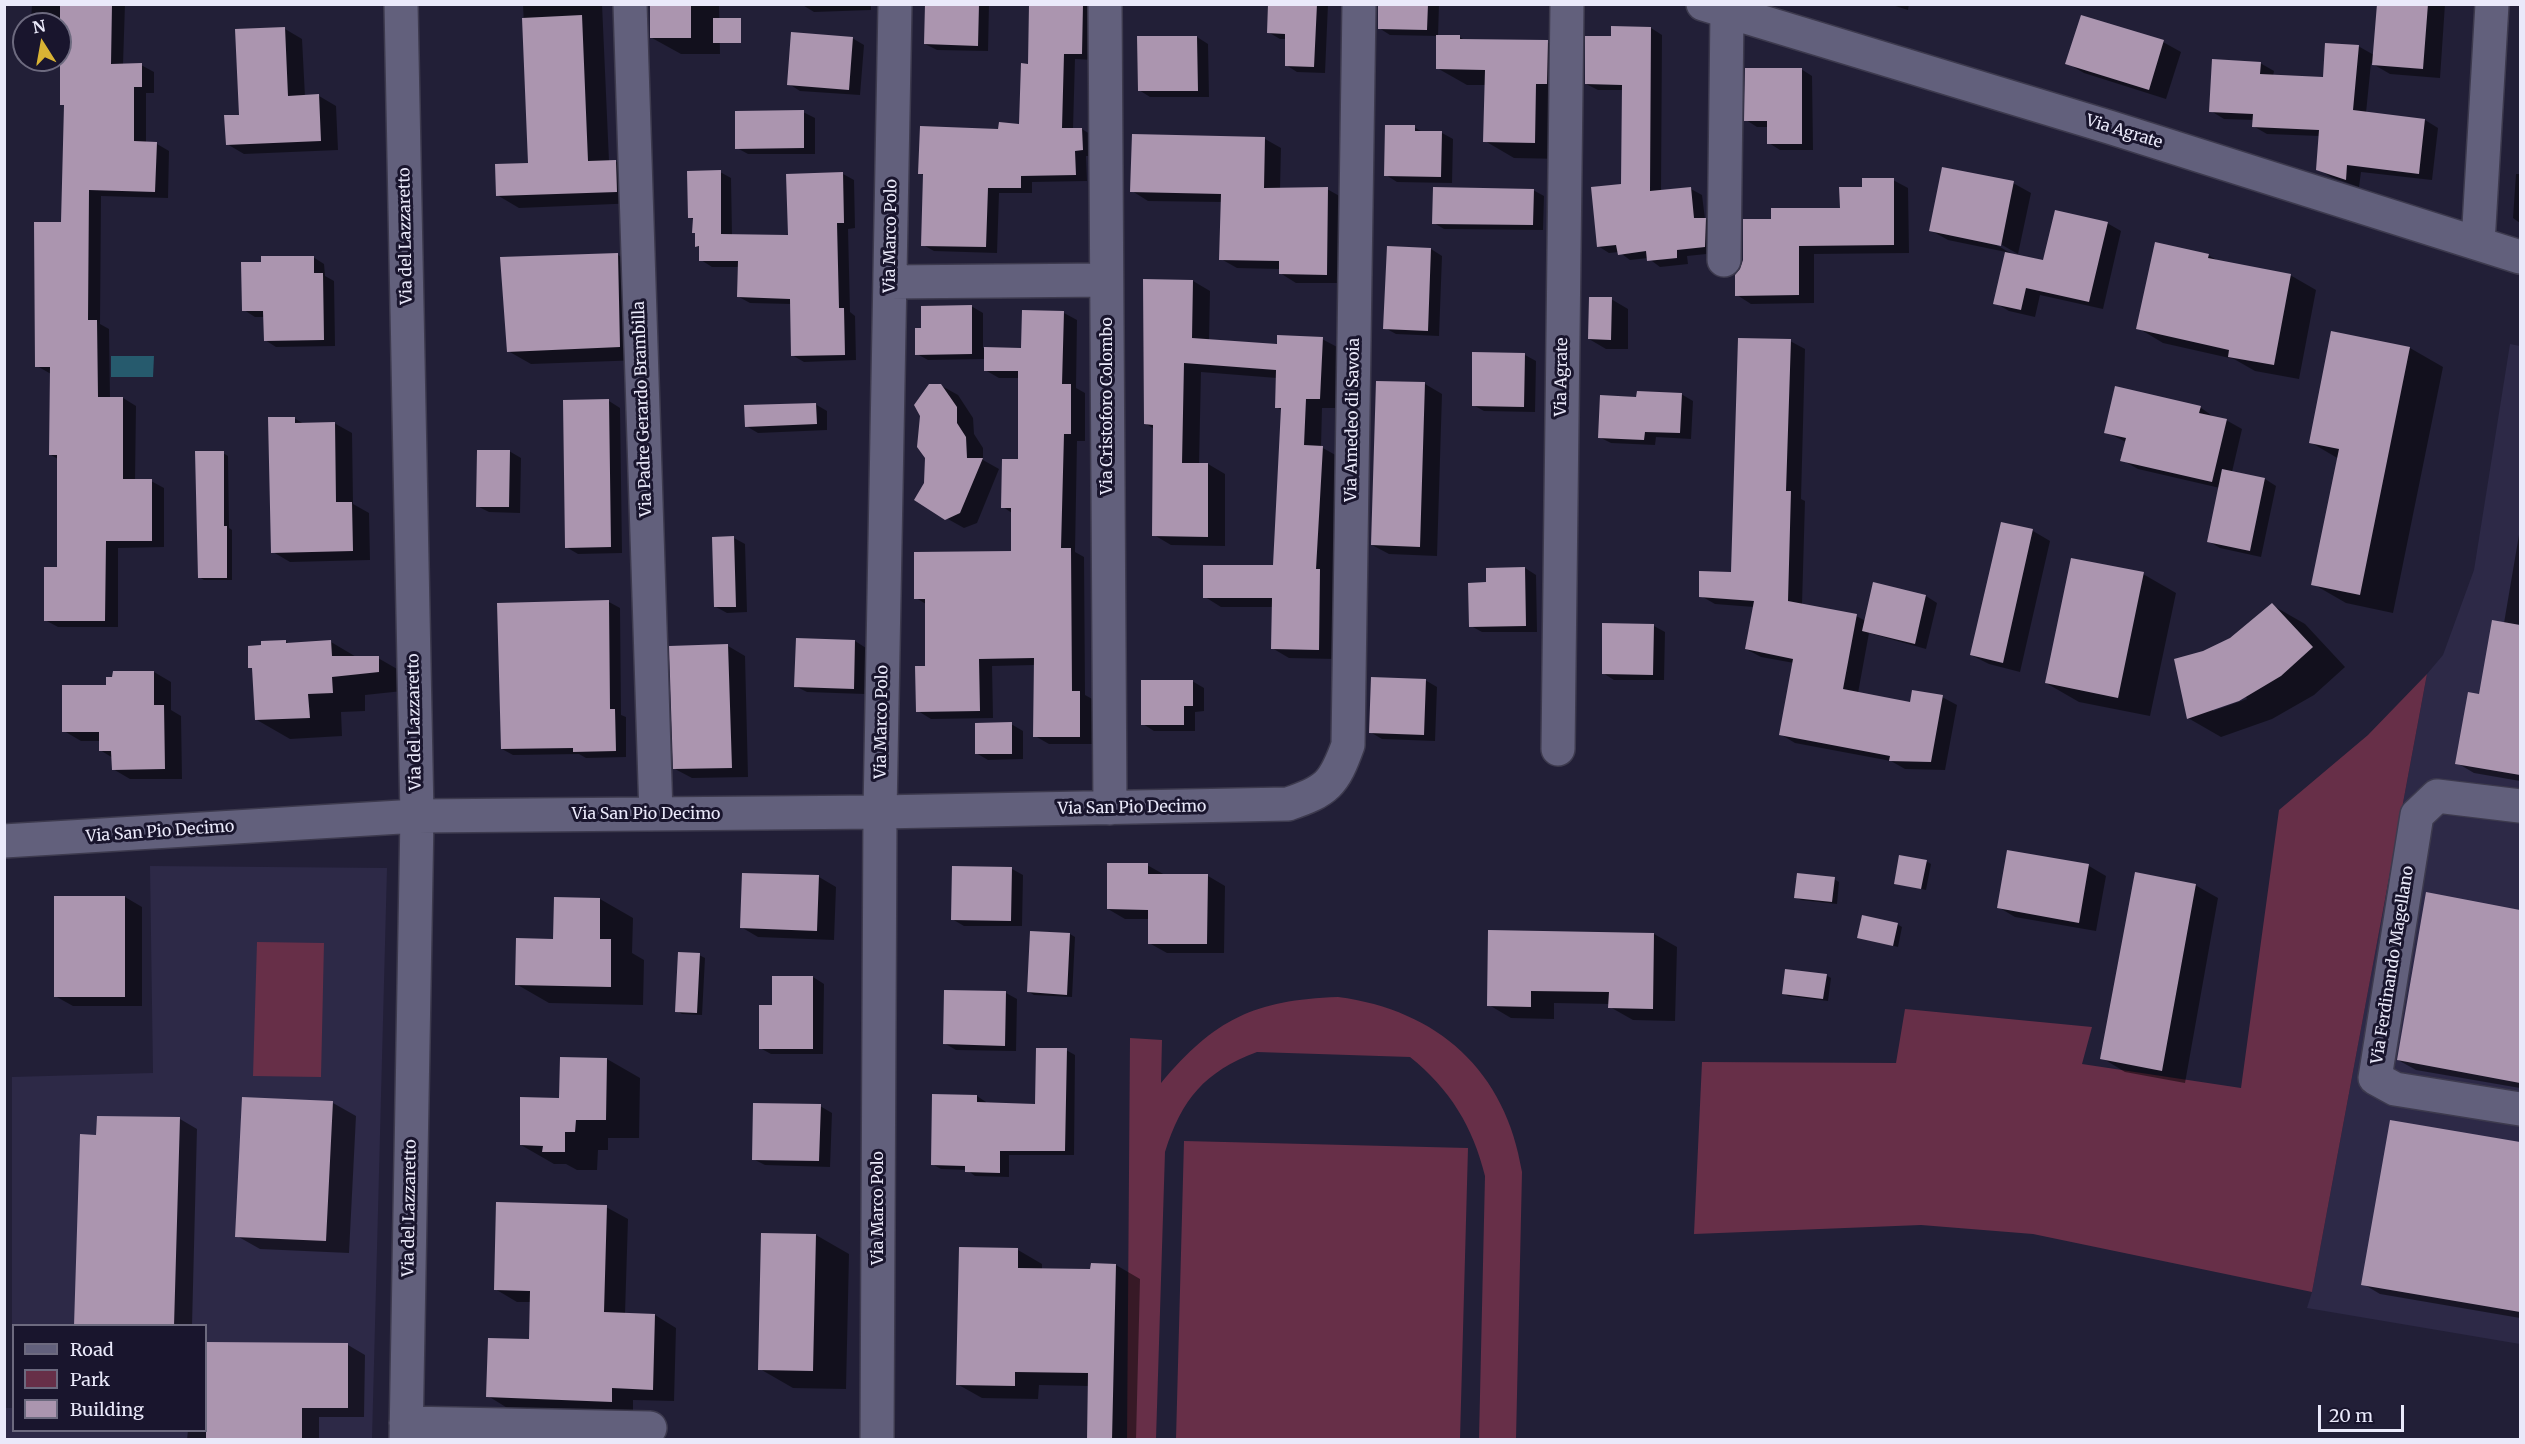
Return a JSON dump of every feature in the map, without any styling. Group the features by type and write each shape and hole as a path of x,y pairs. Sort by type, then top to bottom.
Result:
{"street":[{"name":"Via del Lazzaretto","path":"401,4 417,816 406,1431"},
{"name":"Via Padre Gerardo Brambilla","path":"630,4 656,814"},
{"name":"Via Marco Polo","path":"877,1440 880,812 896,4"},
{"name":"Via Cristoforo Colombo","path":"1105,4 1110,808"},
{"name":"Via Amedeo di Savoia","path":"1288,804 1317,794 1339,771 1348,745 1359,4"},
{"name":"Via Agrate","path":"1558,749 1567,4"},
{"path":"2478,243 2492,4"},
{"name":"Via Agrate","path":"1724,260 1715,8 2109,127 2520,257"},
{"path":"890,282 1106,280"},
{"name":"Via Ferdinando Magellano","path":"2520,806 2437,796 2418,815 2375,1078 2395,1089 2520,1109"},
{"name":"Via San Pio Decimo","path":"4,841 417,816 880,812 1288,804"},
{"path":"406,1431 650,1428"}],"shaded area":[{"path":"2510,344 2520,346 2520,1344 2307,1308 2312,1292 2427,674 2443,655 2474,570"},
{"path":"150,866 387,868 372,1439 5,1439 4,1408 12,1408 12,1432 207,1432 207,1324 12,1324 12,1077 153,1073"}],"green space":[{"path":"2427,674 2312,1292 2033,1234 1921,1225 1694,1234 1702,1062 1896,1063 1905,1009 2092,1027 2082,1064 2241,1088 2279,810 2368,735"},
{"path":"257,942 324,943 321,1077 253,1076"},
{"path":"1338,997 1374,1004 1407,1016 1436,1031 1462,1051 1483,1076 1501,1104 1514,1136 1522,1172 1516,1439 1479,1439 1485,1176 1474,1141 1458,1110 1437,1082 1410,1057 1257,1052 1209,1078 1188,1102 1179,1117 1165,1152 1156,1439 1127,1439 1130,1038 1162,1040 1161,1083 1200,1043 1238,1017 1282,1003"},
{"path":"1184,1141 1468,1148 1460,1439 1176,1439"}],"water":[{"path":"111,356 154,356 153,377 111,377"}],"building":[{"path":"60,4 112,4 111,64 142,63 142,87 134,87 134,141 157,142 155,192 89,190 88,320 97,320 98,397 123,397 123,479 152,479 152,541 106,541 105,621 44,621 44,567 57,567 57,455 49,455 50,367 35,367 34,222 61,222 64,105 60,105 60,72 72,72 72,12 60,12"},
{"path":"650,4 691,4 691,38 650,38"},
{"path":"925,4 979,4 978,46 924,44"},
{"path":"1029,4 1083,4 1082,54 1064,54 1062,128 1082,128 1083,150 1075,151 1076,175 1021,176 1021,188 988,188 986,247 921,246 923,174 918,174 920,126 998,129 999,122 1019,124 1021,63 1028,64"},
{"path":"1268,4 1317,4 1314,67 1285,66 1285,34 1267,33"},
{"path":"1378,4 1428,4 1427,30 1378,29"},
{"path":"2377,4 2428,4 2423,69 2372,65"},
{"path":"582,15 588,161 616,160 617,192 496,196 495,164 528,163 522,18"},
{"path":"2081,15 2164,40 2149,90 2065,64"},
{"path":"713,18 741,18 741,43 713,43"},
{"path":"1611,26 1651,27 1650,191 1691,187 1694,218 1706,218 1705,247 1677,250 1677,258 1647,261 1646,251 1618,255 1616,245 1597,247 1591,187 1621,184 1622,85 1585,84 1585,36 1611,36"},
{"path":"285,27 288,96 319,94 321,141 226,145 224,115 239,115 235,29"},
{"path":"791,32 853,37 849,90 787,85"},
{"path":"1436,35 1460,35 1460,39 1548,40 1547,84 1536,84 1535,143 1483,142 1485,70 1436,69"},
{"path":"1137,36 1197,36 1198,91 1138,91"},
{"path":"2325,43 2359,45 2353,110 2425,119 2419,174 2347,165 2346,180 2316,170 2319,130 2252,127 2253,114 2209,112 2212,59 2261,62 2260,74 2323,77"},
{"path":"1745,68 1802,68 1802,144 1767,144 1767,121 1744,121"},
{"path":"804,110 804,148 735,149 735,111"},
{"path":"1385,125 1415,125 1415,131 1442,131 1441,177 1384,176"},
{"path":"1132,134 1265,137 1264,188 1328,187 1327,275 1279,274 1279,261 1219,260 1221,194 1130,192"},
{"path":"1942,167 2014,181 2001,246 1929,231"},
{"path":"721,170 721,234 788,235 786,174 843,172 844,223 837,223 839,308 844,308 845,355 791,356 790,299 737,297 738,261 699,261 699,246 695,247 695,233 692,233 693,218 688,218 687,171"},
{"path":"1862,178 1894,178 1894,245 1799,246 1799,295 1735,296 1735,275 1743,260 1743,219 1771,219 1771,208 1840,208 1839,187 1862,187"},
{"path":"1433,187 1534,189 1533,225 1432,224"},
{"path":"2055,210 2108,222 2089,302 2026,288 2021,310 1993,304 2005,252 2043,260"},
{"path":"2155,242 2209,254 2208,258 2291,274 2274,365 2228,357 2229,350 2136,329"},
{"path":"1387,246 1431,248 1428,331 1383,329"},
{"path":"618,253 620,347 507,352 500,257"},
{"path":"261,256 314,256 314,273 323,273 324,340 264,341 263,311 242,311 241,262 261,262"},
{"path":"1143,279 1193,280 1192,338 1277,344 1277,335 1323,337 1320,399 1306,399 1304,445 1323,446 1316,569 1320,569 1319,650 1271,649 1272,598 1203,598 1203,565 1273,565 1281,408 1275,408 1276,370 1184,363 1182,463 1208,463 1208,537 1152,536 1153,425 1144,424"},
{"path":"1589,297 1612,297 1611,340 1588,339"},
{"path":"972,305 972,354 915,355 915,328 921,328 921,306"},
{"path":"1022,310 1064,311 1062,384 1071,384 1071,434 1064,434 1061,548 1071,548 1072,691 1080,691 1080,737 1033,737 1034,658 979,659 980,711 916,712 915,666 925,666 925,599 914,599 914,552 1011,551 1011,508 1001,508 1002,459 1018,459 1018,371 984,371 984,347 1021,348"},
{"path":"2331,331 2410,347 2360,595 2311,585 2339,449 2309,443"},
{"path":"1738,338 1791,339 1786,491 1791,491 1788,601 1857,614 1843,689 1910,702 1912,690 1943,695 1931,762 1889,761 1890,756 1779,735 1793,659 1745,649 1754,601 1699,597 1699,571 1731,572"},
{"path":"1472,352 1525,353 1524,407 1472,406"},
{"path":"1376,381 1425,382 1420,547 1371,545"},
{"path":"929,384 941,384 957,407 957,423 966,437 967,458 983,458 960,513 945,520 914,500 924,483 925,458 917,447 920,416 914,405"},
{"path":"2115,386 2201,406 2199,413 2227,419 2212,482 2120,461 2126,438 2104,433"},
{"path":"1637,391 1682,393 1680,433 1645,432 1644,440 1598,438 1600,395 1636,397"},
{"path":"609,399 611,547 565,548 563,400"},
{"path":"816,403 817,424 745,427 744,405"},
{"path":"268,417 295,417 295,423 335,422 336,502 352,502 353,551 271,553"},
{"path":"477,450 510,450 509,507 476,507"},
{"path":"195,451 224,451 227,578 198,578"},
{"path":"2222,469 2265,478 2250,551 2207,542"},
{"path":"2001,522 2033,529 2003,663 1970,655"},
{"path":"734,536 736,607 714,607 712,537"},
{"path":"2071,558 2144,572 2118,698 2045,683"},
{"path":"1525,567 1526,626 1469,627 1468,583 1486,582 1486,568"},
{"path":"1873,582 1926,595 1915,644 1862,631"},
{"path":"609,600 610,709 615,709 616,751 573,752 573,748 501,749 497,603"},
{"path":"2272,603 2313,647 2281,676 2239,701 2187,719 2174,659 2203,651 2230,638"},
{"path":"2492,620 2520,625 2520,775 2455,764 2468,692 2479,694"},
{"path":"1602,623 1654,624 1653,675 1602,674"},
{"path":"796,638 855,640 854,689 794,687"},
{"path":"286,640 286,643 331,640 332,656 379,656 379,672 332,677 333,693 308,694 310,718 255,720 252,668 248,668 248,646 261,645 261,641"},
{"path":"728,644 732,768 673,769 669,646"},
{"path":"113,671 154,671 154,705 164,705 165,769 112,770 111,751 99,751 99,732 62,732 62,685 106,685 106,677 112,677"},
{"path":"1371,677 1426,679 1424,735 1369,733"},
{"path":"1141,680 1193,680 1193,706 1184,706 1184,725 1141,725"},
{"path":"1012,722 1012,754 975,754 975,723"},
{"path":"2007,850 2089,864 2079,923 1997,908"},
{"path":"1899,855 1927,860 1921,889 1894,884"},
{"path":"1107,863 1148,863 1148,874 1208,874 1207,944 1148,944 1148,910 1107,909"},
{"path":"952,866 1012,867 1011,921 951,920"},
{"path":"2135,872 2196,884 2162,1071 2100,1059"},
{"path":"742,873 819,875 817,931 740,928"},
{"path":"1797,873 1835,877 1832,902 1794,898"},
{"path":"2426,892 2520,910 2520,1083 2397,1060"},
{"path":"54,896 125,896 125,997 54,997"},
{"path":"554,897 600,898 600,939 611,939 611,987 515,985 516,938 553,939"},
{"path":"1862,915 1898,923 1893,946 1857,938"},
{"path":"1488,930 1654,933 1653,1009 1608,1008 1609,992 1531,991 1531,1007 1487,1006"},
{"path":"1030,931 1070,933 1067,995 1027,992"},
{"path":"678,952 700,953 697,1013 675,1012"},
{"path":"1785,969 1827,974 1823,999 1782,994"},
{"path":"772,976 813,976 813,1049 759,1049 759,1005 772,1005"},
{"path":"944,990 1006,991 1005,1046 943,1044"},
{"path":"1036,1048 1067,1048 1065,1151 1000,1151 1000,1173 965,1172 965,1166 931,1165 932,1094 977,1095 977,1102 1035,1104"},
{"path":"560,1057 607,1058 606,1120 576,1120 575,1132 565,1132 565,1152 542,1152 543,1146 520,1145 520,1097 559,1098"},
{"path":"242,1097 333,1101 326,1241 235,1237"},
{"path":"753,1103 821,1104 819,1161 752,1160"},
{"path":"97,1116 180,1117 174,1324 74,1324 80,1134 96,1135"},
{"path":"2390,1120 2520,1142 2520,1312 2361,1285"},
{"path":"496,1202 607,1205 604,1312 655,1314 653,1390 612,1388 612,1402 486,1397 488,1338 529,1339 530,1291 494,1290"},
{"path":"761,1233 816,1234 813,1371 758,1370"},
{"path":"959,1247 1018,1248 1018,1268 1090,1269 1091,1263 1116,1264 1112,1440 1087,1440 1088,1373 1015,1372 1015,1386 956,1385"},
{"path":"207,1342 348,1343 348,1408 302,1408 302,1440 206,1440"}]}
